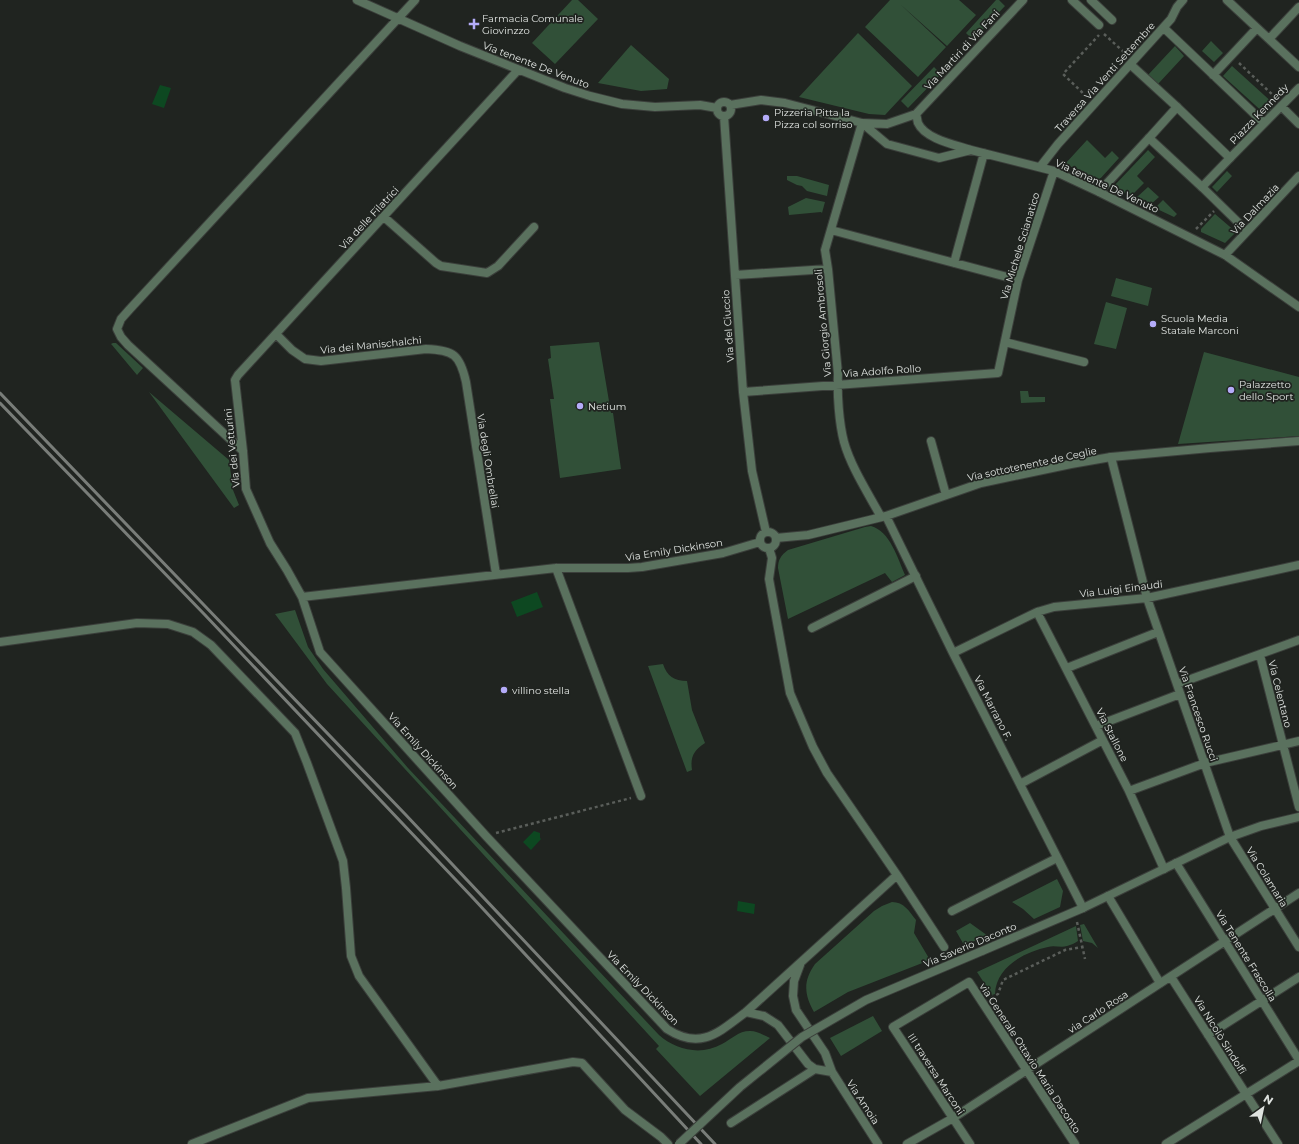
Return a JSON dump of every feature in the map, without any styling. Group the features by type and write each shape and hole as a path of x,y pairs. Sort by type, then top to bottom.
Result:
{"street":[{"name":"Via tenente De Venuto","path":"357,0 460,46 565,88 622,104 654,107 700,105 717,108"},
{"path":"243,451 128,345 121,338 117,329 121,319 129,310 415,0"},
{"name":"Via Martiri di Via Fani","path":"916,114 1023,0"},
{"path":"1072,0 1099,25"},
{"path":"1091,0 1112,20"},
{"name":"Traversa Via Venti Settembre","path":"1040,167 1058,144 1172,19 1177,7 1183,0"},
{"path":"1227,0 1299,67"},
{"path":"1269,39 1299,7"},
{"path":"1164,28 1264,123"},
{"path":"1213,75 1257,28"},
{"name":"Piazza Kennedy","path":"1132,63 1230,158 1299,88"},
{"name":"Via delle Filatrici","path":"235,380 518,70"},
{"name":"Via tenente De Venuto","path":"730,105 761,100 785,103 862,123 886,144 939,158 971,150 1054,171 1225,255 1299,307"},
{"path":"726,102 730,105 730,113 724,116 718,114 717,108 719,104 726,102"},
{"path":"1282,105 1299,124"},
{"path":"1099,192 1177,107"},
{"path":"862,123 888,124 916,114 918,124 934,138 971,150"},
{"name":"Via del Ciuccio","path":"724,116 743,392 752,472 766,532"},
{"name":"Via Giorgio Ambrosoli","path":"862,123 825,250 838,374 841,428 844,442 849,457 883,517"},
{"path":"1149,138 1247,231"},
{"path":"954,263 984,153"},
{"path":"1202,187 1230,158"},
{"name":"Via Michele Scianatico","path":"998,373 1018,280 1054,171"},
{"name":"Via Dalmazia","path":"1225,255 1299,177"},
{"path":"384,217 441,266 487,273 498,266 534,227"},
{"path":"831,230 1018,280"},
{"path":"734,275 828,269"},
{"name":"Via dei Manischalchi","path":"276,334 292,350 305,359 321,362 426,349 440,350 453,354"},
{"path":"1005,342 1084,362"},
{"name":"Via degli Ombrellai","path":"453,354 462,368 466,382 496,574"},
{"name":"Via Adolfo Rollo","path":"743,392 998,373"},
{"name":"Via dei Vetturini","path":"235,380 246,489 270,543 302,597"},
{"path":"931,441 946,495"},
{"name":"Via sottotenente de Ceglie","path":"776,538 808,534 883,517 981,483 1111,457 1299,441"},
{"name":"Via Francesco Rucci","path":"1111,457 1147,598 1230,837"},
{"name":"Via Marrano F.","path":"883,517 916,576 953,653 1083,908"},
{"path":"766,532 772,532 776,538 776,544 769,548 762,546 760,542 760,537 766,532"},
{"name":"Via Emily Dickinson","path":"760,542 723,553 642,567 556,568 302,597 320,652 486,836 667,1029 676,1035 686,1039 702,1039 720,1031 746,1012 897,875"},
{"path":"769,548 772,558 769,580 790,693 813,747 827,773 944,946"},
{"name":"Via Luigi Einaudi","path":"953,653 1037,612 1054,607 1147,598 1299,565"},
{"path":"556,568 640,796"},
{"path":"812,628 916,576"},
{"name":"Via Stallone","path":"1037,612 1129,791 1164,869"},
{"path":"0,642 137,623 168,624 193,632 211,644 295,733 343,861 351,956 359,976 438,1086"},
{"path":"1067,668 1158,632"},
{"path":"1177,684 1299,640"},
{"name":"Via Celentano","path":"1260,655 1299,807"},
{"path":"1096,726 1180,694"},
{"path":"1020,784 1103,740"},
{"path":"1129,791 1205,763 1299,741"},
{"name":"Via Saverio Daconto","path":"679,1144 740,1087 802,1037 866,1000 1083,908 1230,837 1261,826 1299,817"},
{"name":"Via Colamaria","path":"1230,837 1299,947"},
{"path":"952,911 1057,858"},
{"name":"Via Tenente Frascolla","path":"1176,863 1299,1061"},
{"name":"via Carlo Rosa","path":"907,1144 953,1118 1299,893"},
{"path":"1108,896 1160,983"},
{"name":"Via Amoia","path":"802,961 794,981 793,996 796,1010 825,1053 832,1072 878,1144"},
{"name":"Via Nicolò Sindolfi","path":"1171,977 1278,1144"},
{"path":"1208,1035 1299,977"},
{"name":"via Generale Ottavio Maria Daconto","path":"969,982 1075,1144"},
{"name":"III traversa Marconi","path":"969,982 894,1027 970,1144"},
{"path":"746,1012 764,1016 778,1025 808,1064 815,1069 832,1072"},
{"path":"1166,1144 1299,1061"},
{"path":"192,1144 308,1098 438,1086 573,1062 582,1063 626,1110 668,1144"},
{"path":"731,1124 815,1069"}],"path":[{"path":"1094,104 1063,74 1102,32 1126,54 1132,63"},
{"path":"1121,59 1130,48"},
{"path":"1231,56 1282,105"},
{"path":"1086,96 1091,91"},
{"path":"1189,236 1219,205"},
{"path":"486,836 640,796"},
{"path":"1073,912 1078,924 1085,959"},
{"path":"982,1003 998,994 1002,980 1065,950 1082,947"}],"shaded area":[{"path":"572,0 578,0 598,19 555,64 532,43"},
{"path":"890,0 959,0 976,15 947,46 900,4 946,47 918,77 865,27"},
{"path":"996,0 999,0 1005,6 973,40 966,33"},
{"path":"858,33 912,86 885,115 869,114 799,97"},
{"path":"1211,41 1223,53 1214,62 1202,51"},
{"path":"631,45 669,79 667,89 641,91 598,83"},
{"path":"1175,46 1184,56 1158,84 1148,75"},
{"path":"1232,66 1275,105 1266,115 1223,76"},
{"path":"934,67 941,74 908,108 901,101"},
{"path":"160,85 171,88 164,108 152,104"},
{"path":"1087,140 1105,158 1112,151 1119,158 1099,180 1065,164"},
{"path":"1148,150 1155,157 1137,176 1144,183 1131,196 1113,187"},
{"path":"1227,171 1232,176 1217,192 1212,187"},
{"path":"787,176 797,176 829,185 827,196 807,191 802,186 787,180"},
{"path":"1148,187 1159,197 1150,205 1136,198"},
{"path":"806,198 825,202 822,213 789,215 788,207"},
{"path":"1163,200 1177,214 1174,217 1155,208"},
{"path":"1215,214 1236,232 1225,243 1201,232 1201,229"},
{"path":"1116,278 1152,288 1148,306 1111,296"},
{"path":"1106,302 1127,308 1116,349 1094,344"},
{"name":"Netium","path":"599,342 611,413 613,413 621,469 560,478 550,399 554,399 548,359 551,358 550,346"},
{"path":"116,343 143,368 137,375 111,344"},
{"path":"1204,352 1299,377 1299,436 1178,444"},
{"path":"1020,391 1028,391 1029,397 1045,397 1045,402 1021,403"},
{"path":"149,392 229,460 233,490 239,505 234,508"},
{"path":"871,526 878,529 888,539 905,575 892,582 885,573 788,619 778,568 779,560 783,554 788,550"},
{"path":"537,592 543,607 517,617 511,602"},
{"path":"295,610 308,647 323,669 408,768 659,1035 681,1048 689,1050 706,1050 714,1048 746,1031 760,1033 770,1038 700,1096 656,1049 659,1046 327,684 275,614"},
{"path":"663,664 669,675 678,680 687,681 692,710 705,743 698,748 694,754 692,758 692,770 687,772 648,666"},
{"path":"534,831 540,833 541,839 531,850 523,842"},
{"path":"1057,879 1063,891 1060,907 1034,919 1012,902"},
{"path":"738,901 755,904 754,914 737,911"},
{"path":"892,902 903,905 916,920 914,933 930,960 848,992 814,1012 808,999 806,988 808,976 815,964 874,911"},
{"path":"970,923 988,936 964,945 956,931"},
{"path":"1084,924 1098,948 1092,943 1083,941 1080,925"},
{"path":"1076,926 1078,941 1065,947 1050,946 1039,949 1013,962 1000,976 995,994 992,995 977,972"},
{"path":"873,1016 882,1031 841,1056 830,1038"}],"railway":[{"path":"0,393 405,814 715,1144"},
{"path":"0,403 205,615 473,898 701,1144"}],"place":[{"name":"Farmacia Comunale Giovinzzo","path":"474,24"},
{"name":"Pizzeria Pitta la Pizza col sorriso","path":"766,118"},
{"name":"Scuola Media Statale Marconi","path":"1153,324"},
{"name":"Palazzetto dello Sport","path":"1231,390"},
{"name":"Netium","path":"580,406"},
{"name":"villino stella","path":"504,690"}]}
